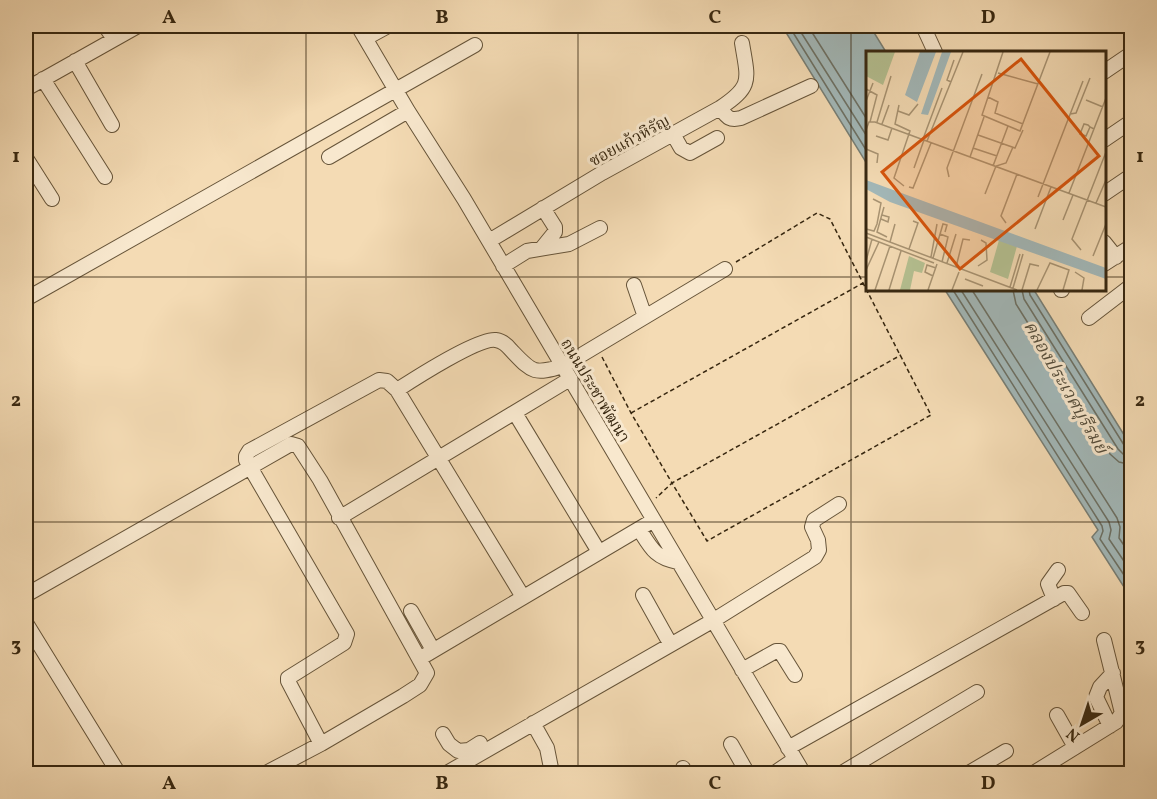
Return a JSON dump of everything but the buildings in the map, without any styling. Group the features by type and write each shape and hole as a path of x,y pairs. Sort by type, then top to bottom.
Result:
{"street":[{"path":"105,26 114,39"},
{"path":"26,89 138,26"},
{"name":"ถนนประชาพัฒนา","path":"358,26 489,241 803,773"},
{"path":"366,38 388,26"},
{"path":"923,26 935,51"},
{"name":"ซอยแก้วหิรัญ","path":"489,241 736,97 744,87 747,71 742,43"},
{"path":"26,299 475,45"},
{"path":"1106,71 1131,53"},
{"path":"75,61 112,125"},
{"path":"43,79 105,177"},
{"path":"720,108 727,118 732,120 741,118 811,86"},
{"path":"329,157 408,111"},
{"path":"1106,139 1131,122"},
{"path":"673,134 681,148 690,153 717,138"},
{"path":"26,158 52,199"},
{"path":"1106,193 1131,175"},
{"path":"542,248 555,232 555,227 543,208"},
{"path":"503,266 527,251 569,244 600,228"},
{"path":"1110,261 1131,246"},
{"path":"398,390 429,370 482,342 495,339 505,343 536,372 563,366 725,269"},
{"path":"634,285 645,316"},
{"path":"1089,318 1131,285"},
{"path":"339,518 570,379"},
{"path":"321,744 288,678 344,643 347,634 250,467 246,456 249,451 379,380 387,381 398,390 522,597"},
{"path":"515,413 599,552"},
{"path":"26,595 291,444 298,446 320,480 339,518 427,673 420,685 321,744 264,774"},
{"path":"445,774 815,557 819,550 818,540 812,527 814,520 839,504"},
{"path":"419,659 654,520"},
{"path":"639,530 654,553 661,558 678,562"},
{"path":"1054,599 1048,584 1058,570"},
{"path":"773,774 792,753 1054,599 1068,593 1082,613"},
{"path":"643,595 667,638"},
{"path":"411,610 433,650"},
{"path":"443,734 453,748 458,751 469,750 667,638 712,617"},
{"path":"26,623 119,774"},
{"path":"1032,774 1110,726 1120,717 1123,709 1104,640"},
{"path":"742,670 780,651 795,675"},
{"path":"1110,726 1096,697 1100,687 1113,673"},
{"path":"840,774 976,692"},
{"path":"1057,715 1075,747"},
{"path":"533,723 547,748 551,768"},
{"path":"731,744 748,774"},
{"path":"967,774 1006,751"}],"path":[{"path":"725,269 817,213 830,219 866,289"},
{"path":"631,412 863,283"},
{"path":"596,345 631,412 707,541 931,415 867,291"},
{"path":"646,506 672,483 901,355"}],"water":[{"path":"782,26 870,26 885,51 866,51 866,162"},
{"name":"คลองประเวศบุรีรมย์","path":"946,291 1035,291 1131,446 1131,598 1092,537 1098,530"}]}
